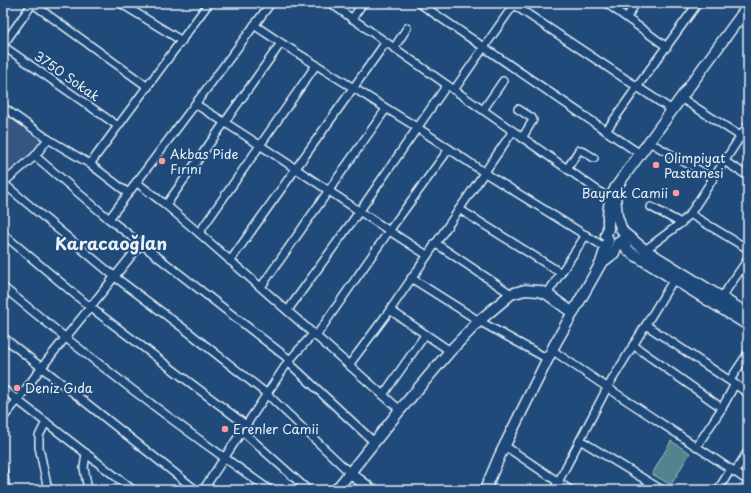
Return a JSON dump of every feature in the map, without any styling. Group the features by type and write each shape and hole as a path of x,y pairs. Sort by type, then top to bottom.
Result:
{"main road":[{"path":"609,247 606,235 608,229 608,215 616,187 748,6"},
{"path":"613,199 621,236 748,314"},
{"path":"608,229 613,226 621,236 630,252"},
{"path":"485,490 552,350 609,247 621,236"},
{"path":"609,247 630,252 748,325"},
{"path":"336,490 400,410 450,351 479,321 511,294 526,290 533,290 547,294 573,314"},
{"path":"350,473 372,490"}],"street":[{"path":"3,46 33,3 148,87"},
{"path":"120,3 182,41"},
{"path":"90,164 210,3"},
{"path":"109,219 270,3"},
{"path":"330,3 522,138 613,199"},
{"path":"352,19 363,3"},
{"path":"419,3 640,154"},
{"path":"606,3 666,47"},
{"path":"627,17 636,3"},
{"path":"606,131 698,3"},
{"path":"454,90 513,4 672,110"},
{"path":"254,25 316,66 418,128 586,236 609,247"},
{"path":"394,48 407,28"},
{"path":"230,261 352,87 386,42"},
{"path":"166,205 280,43"},
{"name":"3750 Sokak","path":"3,46 118,126"},
{"path":"199,233 316,66"},
{"path":"483,110 503,81"},
{"path":"288,310 360,212 448,85"},
{"path":"682,98 748,141"},
{"path":"195,104 427,255"},
{"path":"3,107 48,139 90,164 128,193"},
{"path":"261,287 386,109"},
{"path":"518,109 533,120 522,138"},
{"path":"645,250 681,223 690,214 712,178 742,136 748,125"},
{"path":"349,365 390,310 513,131"},
{"path":"48,139 35,156 3,183 115,277 197,338 267,394 350,473"},
{"path":"649,142 712,178"},
{"path":"203,490 289,361 314,335 449,149"},
{"path":"567,169 579,150 594,158"},
{"path":"35,156 109,219 289,361 374,442"},
{"path":"724,161 748,176"},
{"path":"136,182 199,233 400,410"},
{"path":"650,207 681,223"},
{"path":"459,209 561,272"},
{"path":"690,214 748,249"},
{"path":"3,234 90,307 244,428 308,490"},
{"path":"547,294 586,236"},
{"path":"435,243 511,294"},
{"path":"3,418 18,401 41,368 141,244"},
{"path":"721,298 748,259"},
{"path":"411,278 479,321 548,359"},
{"path":"554,490 607,388 674,279"},
{"path":"3,287 66,338 224,458 270,490"},
{"path":"390,310 450,351"},
{"path":"646,325 748,393"},
{"path":"383,395 425,335"},
{"path":"3,337 196,490"},
{"path":"633,345 722,408"},
{"path":"552,350 748,481"},
{"path":"697,446 722,408 732,382 748,353"},
{"path":"3,389 133,490"},
{"path":"46,422 39,436 39,447 48,490"},
{"path":"580,440 662,490"},
{"path":"505,446 570,490"},
{"path":"718,490 748,451"},
{"path":"86,453 84,468 88,490"},
{"path":"3,470 6,490"}],"shaded area":[{"path":"3,110 47,139 3,177"}],"green space":[{"path":"671,441 690,453 671,485 652,474"}],"place":[{"name":"Akbas Pide Fırını","path":"162,161"},
{"name":"Olimpiyat Pastanesi","path":"656,165"},
{"name":"Bayrak Camii","path":"676,193"},
{"name":"Deniz Gıda","path":"17,388"},
{"name":"Erenler Camii","path":"225,429"}],"district":[{"name":"Karacaoğlan","path":"111,244"}]}
